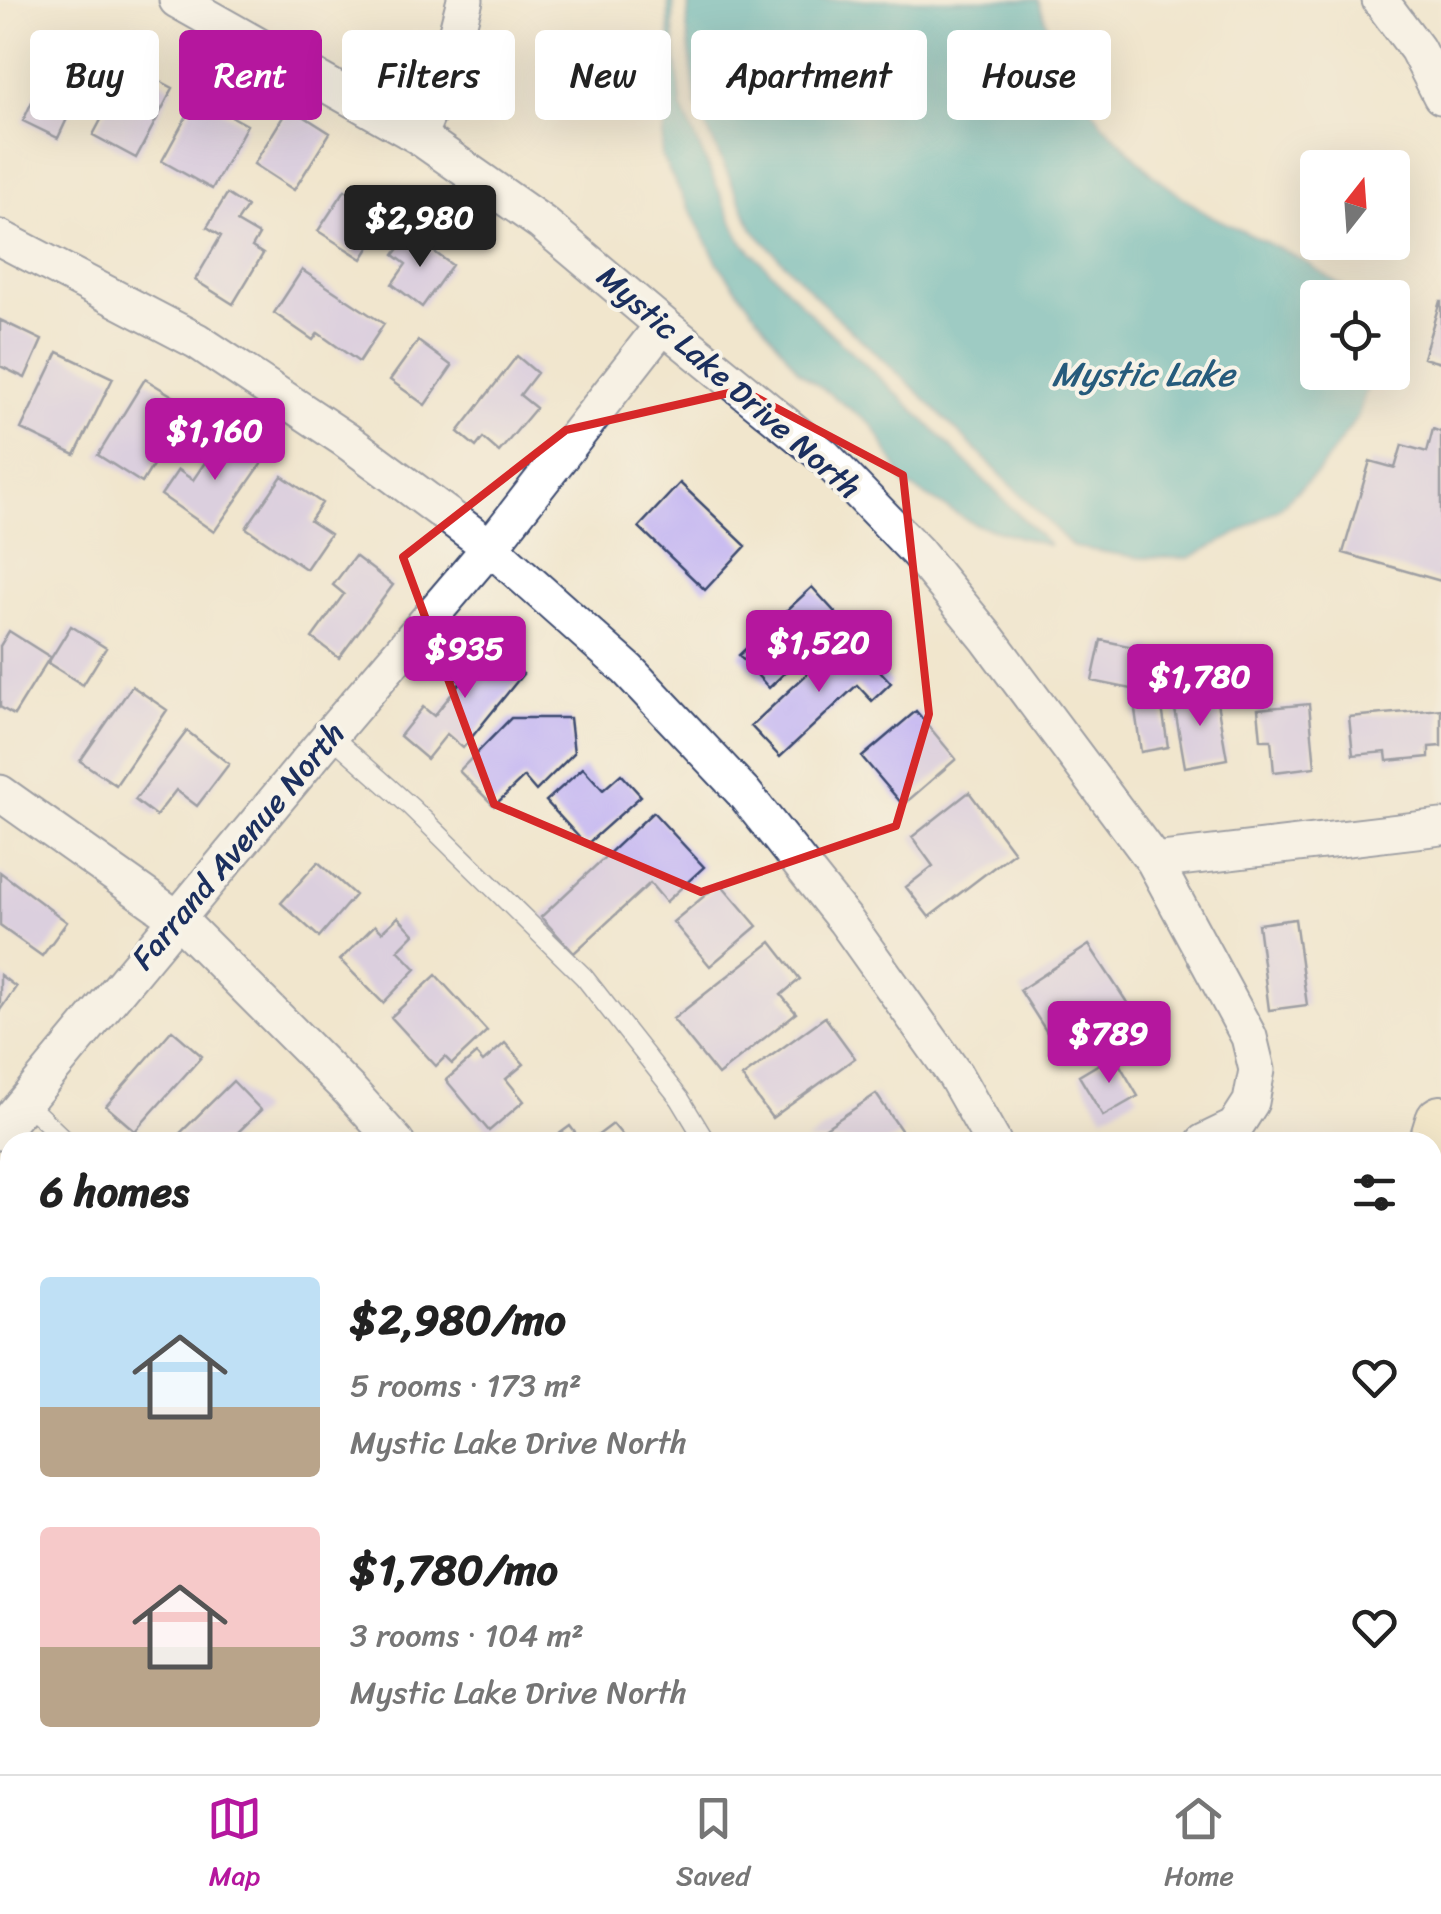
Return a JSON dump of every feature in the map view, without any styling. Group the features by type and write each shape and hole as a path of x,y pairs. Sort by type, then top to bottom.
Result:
{"street":[{"name":"Mystic Lake Drive North","path":"177,0 418,136 542,223 824,456 917,552 988,639 1154,861 1249,1037 1257,1070 1252,1102 1235,1126 1223,1132"},
{"path":"418,136 447,69 464,0"},
{"path":"1380,0 1418,49 1441,96"},
{"path":"0,238 198,341 346,440 490,547 628,670 744,792 846,920 955,1076 987,1132"},
{"name":"Farrand Avenue North","path":"0,1132 490,547 663,325"},
{"path":"0,794 178,919 387,1132"},
{"path":"1154,861 1441,827"}],"lane":[{"path":"330,735 411,808 584,977 680,1099 700,1132"},
{"path":"25,1102 56,1132"}],"highlighted area":[{"path":"742,390 903,475 929,714 896,826 701,892 494,804 403,557 566,430"}],"water":[{"path":"668,0 674,0 673,29 682,108 741,240 820,323 906,402 1050,546 974,524 906,484 873,426 799,371 719,265 661,156 664,120 671,120"},
{"name":"Mystic Lake","path":"689,0 1038,0 1049,30 947,30 947,120 1100,120 1154,176 1205,213 1300,259 1333,280 1300,280 1300,390 1366,390 1358,416 1320,470 1279,508 1189,558 1140,558 1073,547 916,390 830,311 754,231 703,120 927,120 927,30 691,30 691,63"}],"building":[{"path":"159,81 173,88 159,114"},
{"path":"30,106 30,120 66,120 58,138 23,121"},
{"path":"101,120 156,120 136,158 93,135"},
{"path":"184,120 238,120 247,125 212,189 162,161"},
{"path":"281,120 310,120 330,133 294,190 254,164"},
{"path":"345,190 388,218 362,259 318,231"},
{"path":"227,194 247,207 237,222 259,235 252,247 263,254 233,304 195,280 221,236 207,227"},
{"path":"410,234 452,265 422,307 392,284 406,264 394,255"},
{"path":"302,270 384,324 359,362 318,333 313,340 274,313"},
{"path":"1441,301 1441,363 1423,358"},
{"path":"0,320 42,340 25,378 0,366"},
{"path":"418,341 452,366 425,405 390,380"},
{"path":"58,352 113,378 75,455 21,429"},
{"path":"517,356 537,373 520,395 536,408 499,452 483,438 476,447 458,432"},
{"path":"145,379 189,406 142,483 98,455"},
{"path":"1433,429 1441,432 1441,581 1343,553 1370,461 1395,468 1402,445 1427,452"},
{"path":"225,433 264,460 214,532 161,495 178,470 193,480"},
{"path":"282,476 322,503 310,521 330,534 306,569 246,528"},
{"path":"680,483 746,546 705,590 639,527"},
{"path":"355,556 393,585 339,658 312,638 344,594 333,585"},
{"path":"812,587 841,619 769,688 739,655"},
{"path":"71,626 106,648 83,685 48,663"},
{"path":"9,631 50,657 14,715 0,707 0,646"},
{"path":"848,636 891,683 872,701 857,685 780,757 751,726"},
{"path":"478,638 523,674 463,748 447,734 427,759 400,736 423,707 434,716 461,682 450,674"},
{"path":"1101,640 1142,649 1153,647 1168,747 1141,752 1132,689 1092,681"},
{"path":"132,686 167,710 116,785 80,761"},
{"path":"1215,691 1227,759 1185,767 1173,698"},
{"path":"1309,704 1315,767 1274,772 1271,740 1261,740 1258,709"},
{"path":"1441,709 1441,746 1429,747 1429,757 1387,761 1386,752 1353,755 1349,717"},
{"path":"916,711 956,759 903,805 862,757"},
{"path":"511,718 570,718 574,753 536,791 524,777 494,806 459,771"},
{"path":"187,731 229,764 197,806 176,790 156,816 135,800"},
{"path":"583,768 603,790 621,774 641,796 586,845 546,801"},
{"path":"969,792 1014,852 929,917 906,887 933,866 912,837"},
{"path":"653,812 704,867 666,902 650,883 574,953 541,917"},
{"path":"318,862 355,895 319,937 281,903"},
{"path":"0,872 67,922 42,956 0,926"},
{"path":"720,883 757,926 710,966 673,922"},
{"path":"398,917 414,934 398,950 416,969 383,1003 340,960 375,925 382,932"},
{"path":"1295,919 1307,1005 1269,1010 1258,924"},
{"path":"771,942 800,979 781,995 796,1013 718,1075 673,1019"},
{"path":"1089,945 1130,1007 1060,1053 1020,990"},
{"path":"0,975 16,987 0,1010"},
{"path":"436,975 487,1031 452,1064 445,1057 436,1066 391,1017"},
{"path":"825,1017 855,1058 772,1118 742,1077"},
{"path":"172,1030 202,1056 135,1131 106,1106"},
{"path":"505,1043 524,1064 506,1079 524,1101 489,1131 446,1080 476,1054 483,1062"},
{"path":"1114,1055 1138,1096 1103,1116 1079,1076"},
{"path":"233,1081 261,1110 238,1132 181,1132"},
{"path":"876,1094 902,1132 820,1132"},
{"path":"613,1124 620,1132 602,1132"}]}
